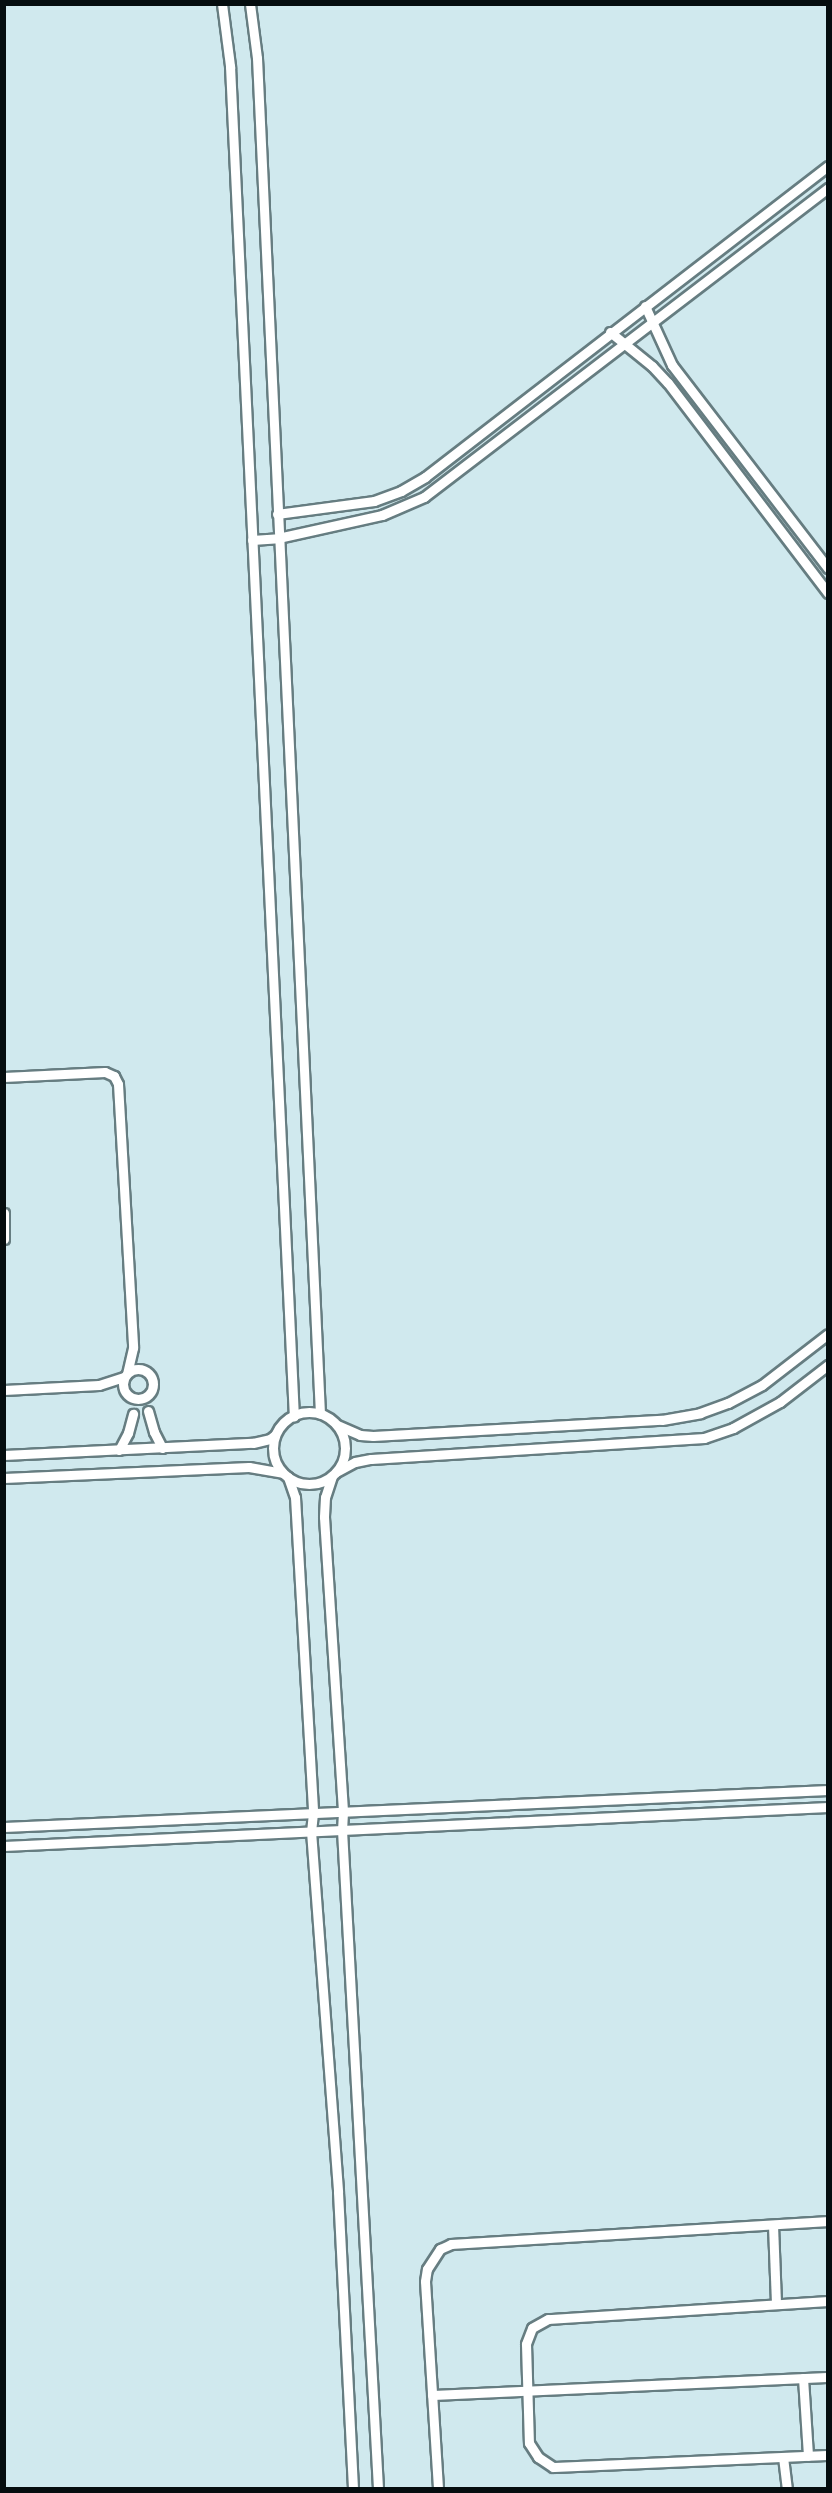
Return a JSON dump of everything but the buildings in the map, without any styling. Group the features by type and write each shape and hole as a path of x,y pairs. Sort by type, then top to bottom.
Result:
{"street":[{"path":"222,4 230,66 294,1416"},
{"path":"249,4 257,58 320,1414"},
{"path":"277,514 360,504 387,497 413,485 828,166"},
{"path":"252,540 278,538 382,515 424,497 828,188"},
{"path":"645,306 654,322 661,344 679,375 828,568"},
{"path":"610,333 643,358 668,383 828,593"},
{"path":"5,1078 101,1072 110,1074 116,1080 133,1348 126,1375 126,1392 134,1405 128,1433 119,1450"},
{"path":"4,1214 4,1239"},
{"path":"4,1455 253,1443 270,1439 286,1420 309,1412 320,1414 337,1425 360,1435 373,1436 662,1420 700,1413 728,1403 762,1385 828,1334"},
{"path":"133,1348 154,1382 147,1404 154,1432 162,1448"},
{"path":"4,1478 249,1467 285,1475 310,1484 355,1462 371,1459 704,1438 733,1428 780,1402 828,1365"},
{"path":"99,1386 135,1369 144,1369"},
{"path":"4,1390 99,1386 126,1392"},
{"path":"134,1405 147,1404"},
{"path":"337,1425 342,1432 345,1449 326,1497 324,1517 344,1812 342,1830 378,2488"},
{"path":"275,1435 274,1459 285,1475 295,1497 313,1813 311,1831 338,2192 353,2488"},
{"path":"4,1827 828,1790"},
{"path":"4,1846 828,1807"},
{"path":"438,2488 425,2281 432,2258 451,2244 828,2221"},
{"path":"773,2225 776,2304"},
{"path":"828,2306 827,2301 548,2319 532,2328 528,2335 529,2443 534,2454 553,2467 828,2455"},
{"path":"432,2395 828,2377"},
{"path":"803,2378 808,2456"},
{"path":"783,2457 787,2488"}]}
